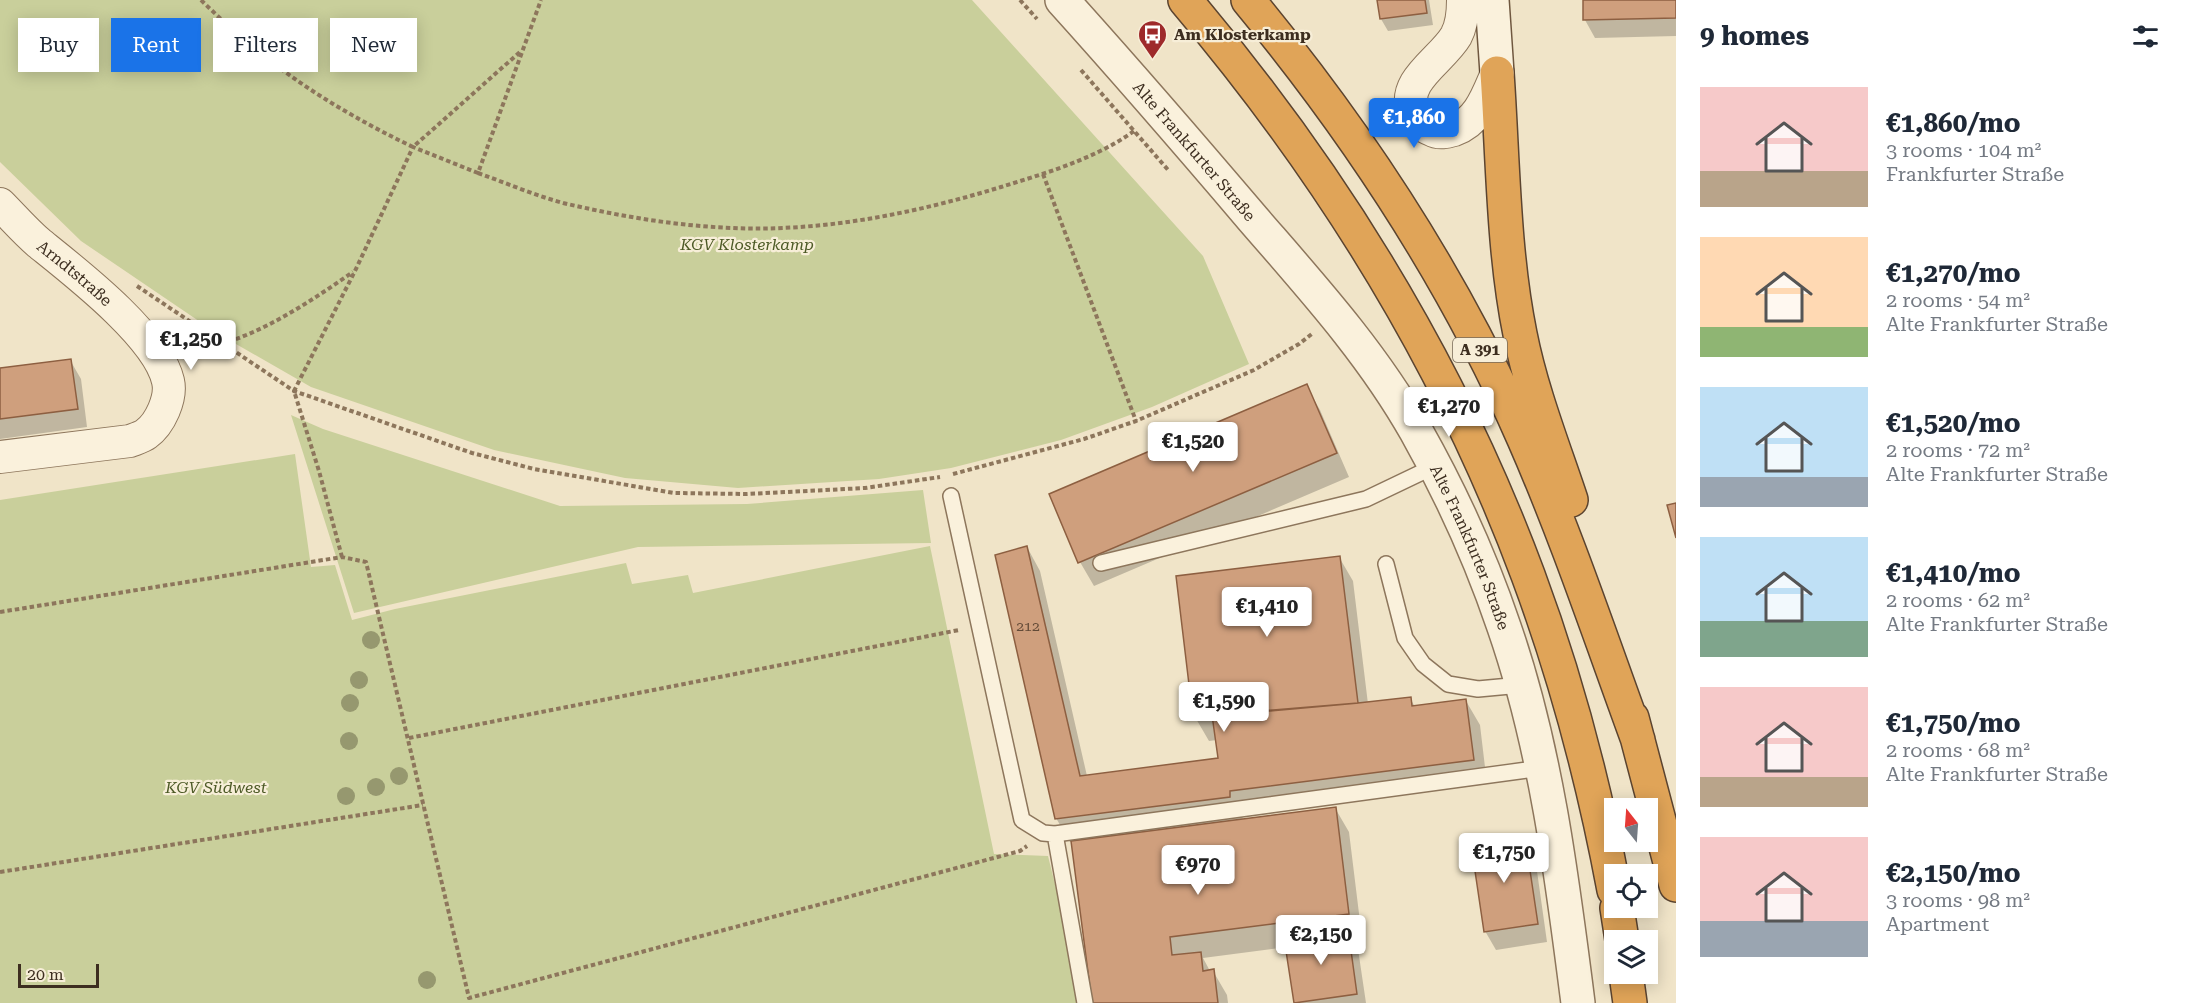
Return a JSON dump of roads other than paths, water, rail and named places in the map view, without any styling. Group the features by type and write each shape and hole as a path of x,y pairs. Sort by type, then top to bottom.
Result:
{"highway":[{"name":"A 391","path":"1185,0 1271,108 1353,225 1420,339 1460,417 1492,486 1528,574 1558,663 1597,803 1609,864"},
{"name":"A 391","path":"1248,0 1289,49 1403,214 1480,348 1524,439 1553,509 1638,740 1676,885"},
{"path":"1497,73 1510,269 1520,334 1537,398 1579,524 1638,740"},
{"path":"1627,984 1630,1003"}],"street":[{"name":"Alte Frankfurter Straße","path":"1062,0 1335,315 1384,381 1415,429 1435,466 1481,566 1504,627 1521,685 1542,768 1567,911 1578,1003"},
{"path":"1463,0 1461,24 1456,35 1437,60 1417,80 1410,96 1413,112 1422,125 1436,132 1445,132 1464,126 1472,120 1483,105 1497,73 1492,0"},
{"name":"Arndtstraße","path":"0,204 37,241 84,279 118,311 159,358 169,382 168,402 158,420 147,433 130,441 0,457"}],"lane":[{"path":"1101,563 1366,499 1435,466"},
{"path":"951,496 1022,820 1049,833 1542,768"},
{"path":"1386,564 1405,638 1423,664 1449,684 1478,689 1521,685"},
{"path":"1049,833 1085,1003"}],"place":[{"name":"Am Klosterkamp","path":"1153,60"}],"park label":[{"name":"KGV Klosterkamp","path":"747,244"},
{"name":"KGV Südwest","path":"216,787"}]}
